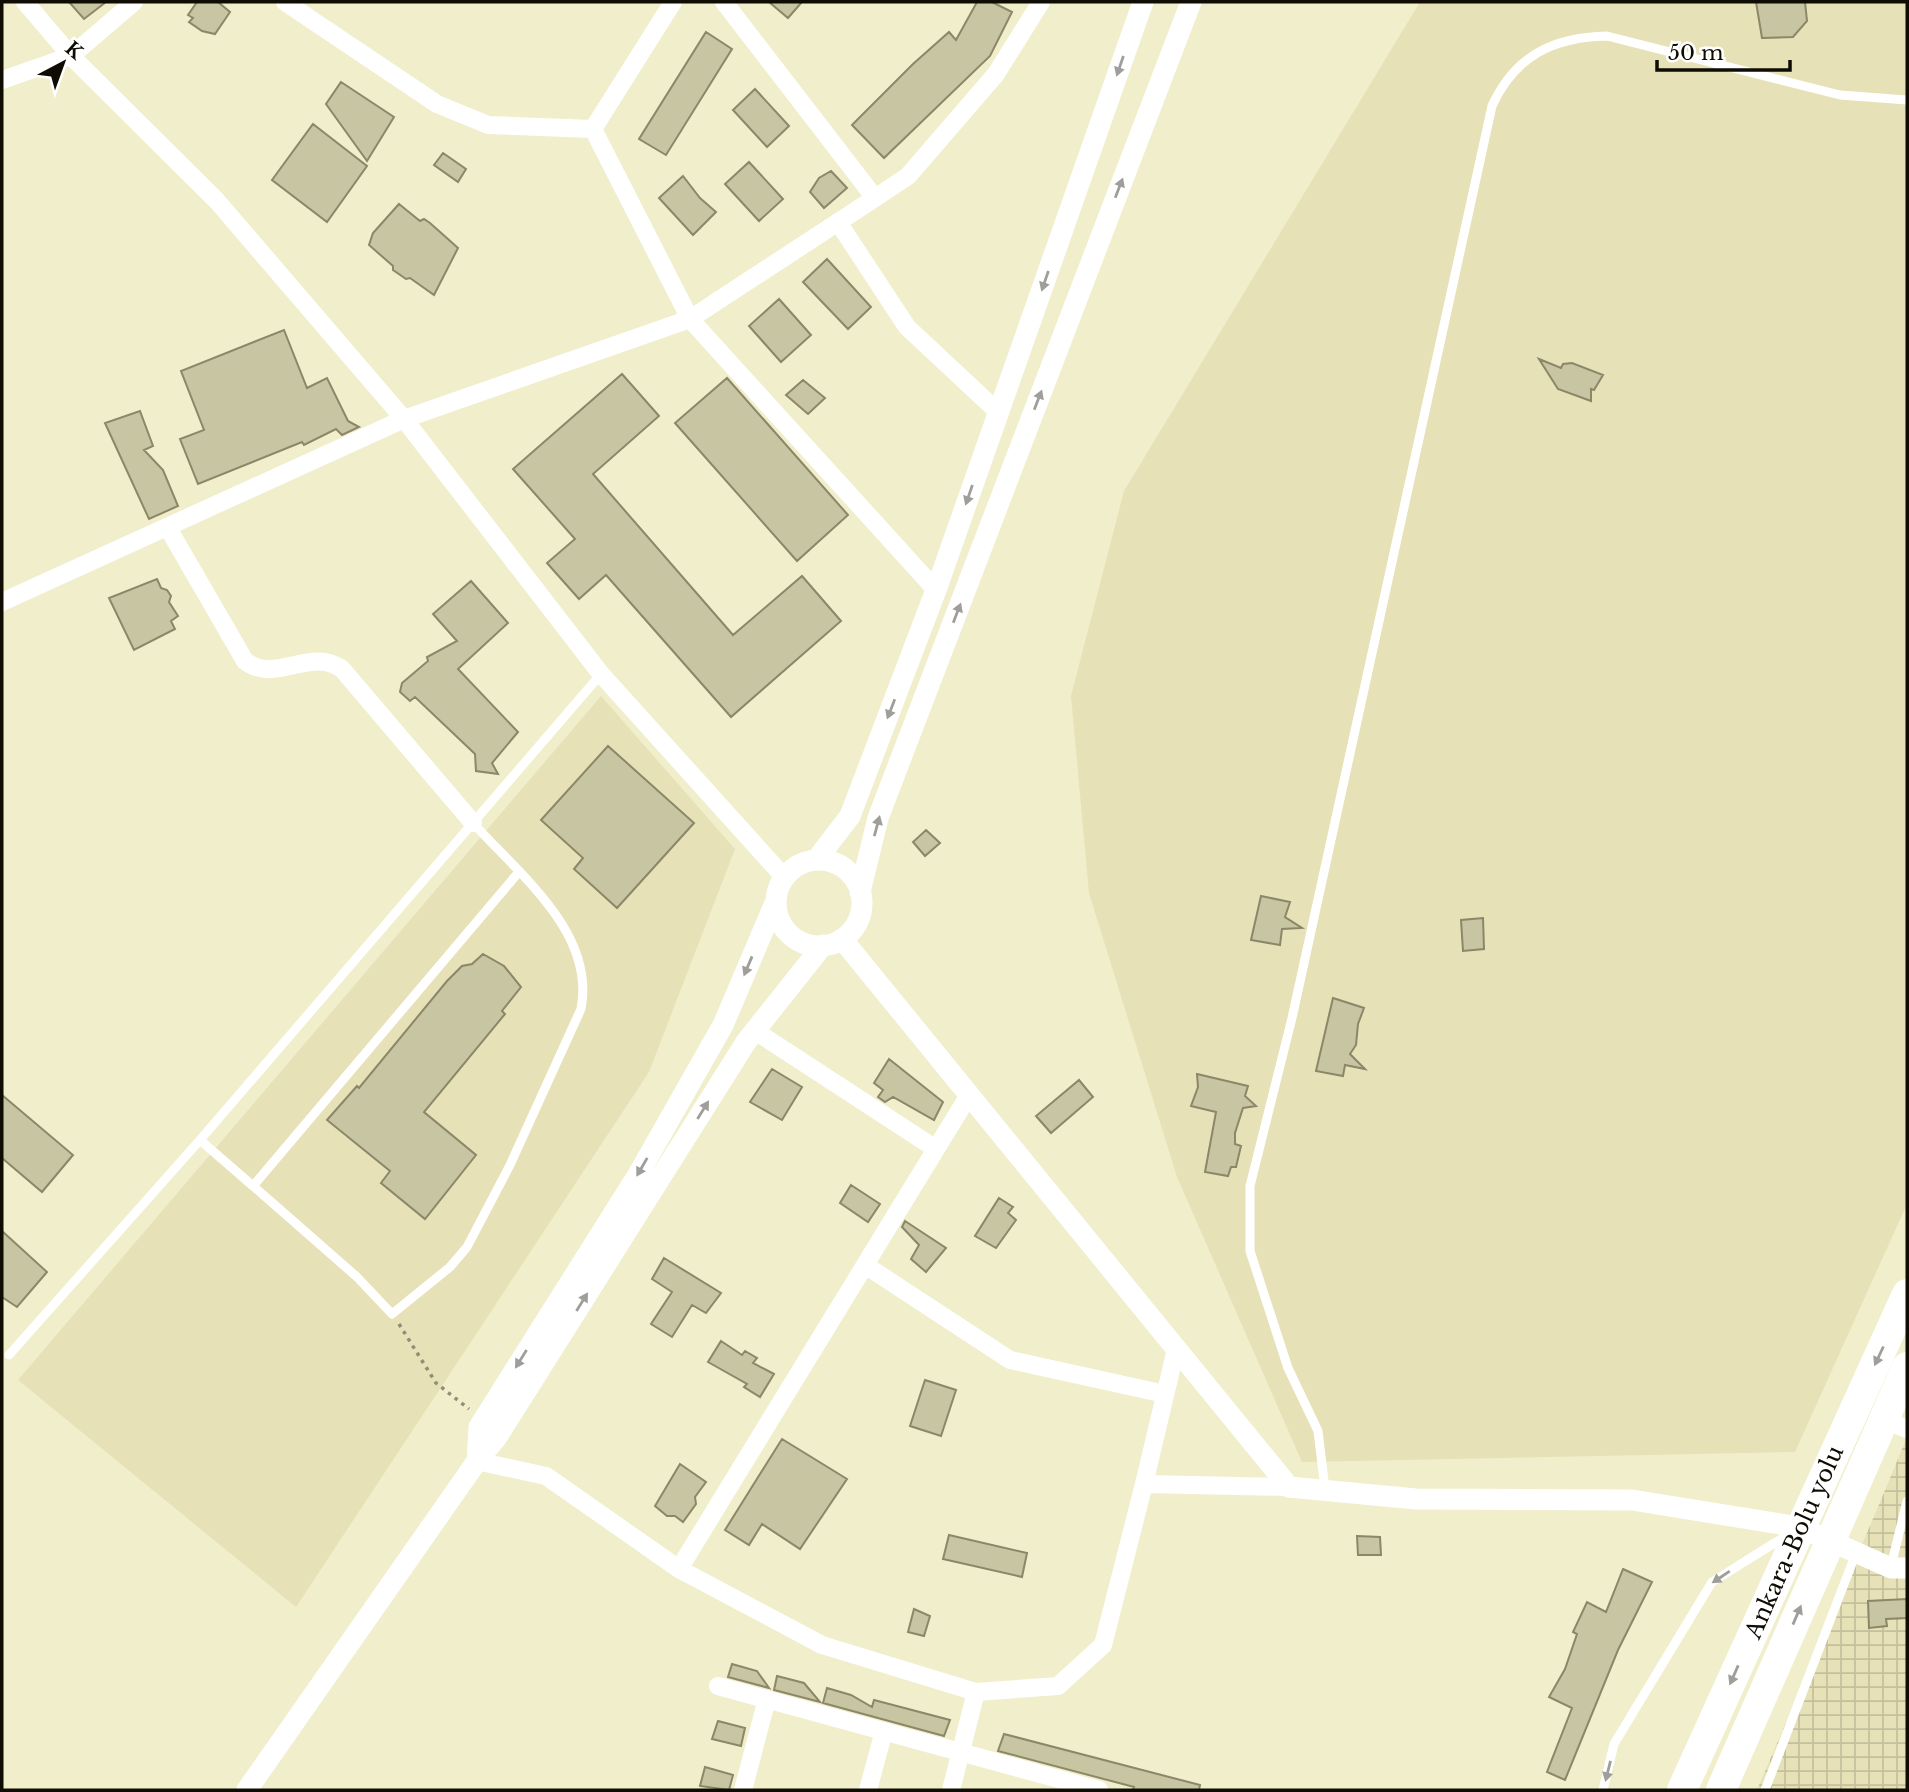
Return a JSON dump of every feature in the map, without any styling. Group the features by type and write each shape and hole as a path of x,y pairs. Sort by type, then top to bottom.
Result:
{"highway":[{"name":"Ankara-Bolu yolu","path":"1682,1790 1907,1294"},
{"name":"Ankara-Bolu yolu","path":"1721,1790 1829,1541 1895,1424 1907,1367"}],"street":[{"path":"25,2 71,56 216,201 404,419 601,674 784,877"},
{"path":"2,80 71,56 134,2"},
{"path":"285,2 437,104 488,125 593,129"},
{"path":"593,129 673,2"},
{"path":"724,2 875,198"},
{"path":"2,602 404,419 690,319 908,176 996,74 1041,2"},
{"path":"477,1461 479,1427 639,1173 723,1025 784,877 793,868 817,859 850,816 936,590 1143,2"},
{"path":"247,1790 477,1461 497,1437 755,1031 833,942 859,918 860,892 878,818 1191,2"},
{"path":"593,129 690,319 936,590"},
{"path":"838,222 907,327 998,412"},
{"path":"168,528 245,661 267,671 314,659 328,661 342,669 473,823"},
{"path":"817,859 844,868 855,879 860,892"},
{"path":"775,903 778,917 790,934 809,945 833,942"},
{"path":"833,942 969,1095 1289,1487"},
{"path":"755,1031 936,1149"},
{"path":"679,1569 969,1095"},
{"path":"865,1265 1010,1360 1165,1394"},
{"path":"477,1461 546,1476 679,1569 822,1645 976,1692 1058,1686 1103,1645 1176,1349"},
{"path":"1144,1484 1289,1487 1416,1499 1632,1500 1800,1527 1856,1553 1899,1568"},
{"path":"718,1686 961,1752 1041,1782 1099,1790"},
{"path":"951,1790 976,1692"},
{"path":"743,1790 767,1699"},
{"path":"868,1790 884,1731"}],"lane":[{"path":"1325,1491 1318,1431 1288,1368 1250,1251 1250,1186 1295,1005 1492,106 1508,77 1541,48 1576,38 1599,36 1622,37 1840,95 1907,100"},
{"path":"9,1355 200,1140 601,674"},
{"path":"200,1140 357,1277 392,1314 450,1268 467,1247 504,1176 581,1009 585,987 582,965 570,937 548,905 473,823"},
{"path":"254,1186 518,873"},
{"path":"1899,1568 1907,1500"},
{"path":"1603,1790 1614,1744 1712,1582 1800,1527"},
{"path":"1765,1790 1856,1553"}],"path":[{"path":"392,1314 436,1383 484,1419"}],"shaded area":[{"path":"1420,2 1907,2 1907,1204 1795,1452 1302,1462 1177,1177 1089,893 1071,696 1124,491"},
{"path":"601,696 735,849 649,1072 296,1607 18,1380"},
{"path":"1907,1437 1907,1790 1757,1790 1881,1500"}],"building":[{"path":"69,2 106,2 84,19"},
{"path":"197,2 218,2 230,12 215,34 202,31 189,22 193,18 188,15"},
{"path":"769,2 802,2 788,18"},
{"path":"977,2 992,2 1012,12 990,56 884,158 852,125 949,32 956,40"},
{"path":"1756,2 1805,2 1807,21 1793,37 1762,38"},
{"path":"706,32 732,49 666,155 639,139"},
{"path":"341,82 394,117 367,161 326,104"},
{"path":"755,89 789,126 767,147 733,110"},
{"path":"313,124 367,166 327,222 272,180"},
{"path":"443,153 466,169 458,182 434,165"},
{"path":"749,162 783,199 759,221 725,184"},
{"path":"831,171 847,188 824,208 810,192 819,178"},
{"path":"683,176 700,198 716,212 693,235 659,198"},
{"path":"399,204 420,221 424,219 430,223 458,248 434,295 393,270 393,266 369,245 373,233"},
{"path":"827,259 871,307 848,329 803,282"},
{"path":"779,299 811,335 781,362 749,326"},
{"path":"284,330 307,388 327,378 348,421 359,427 342,435 336,429 304,445 302,442 198,484 180,439 204,430 181,371"},
{"path":"1539,359 1561,368 1563,364 1572,363 1603,375 1594,390 1591,389 1591,401 1558,389"},
{"path":"622,374 659,416 593,474 733,635 802,576 841,621 731,717 606,575 579,599 547,563 575,539 513,469"},
{"path":"727,378 848,515 797,561 675,423"},
{"path":"803,380 825,398 808,414 786,395"},
{"path":"140,411 153,446 144,450 163,470 178,506 149,519 105,423"},
{"path":"157,579 161,588 167,590 171,596 169,602 178,616 171,621 175,629 134,650 109,598"},
{"path":"471,581 508,623 458,669 518,732 492,763 498,774 476,771 475,754 415,697 410,701 400,692 402,683 428,661 427,657 457,641 433,614"},
{"path":"608,746 694,823 617,908 574,869 583,858 541,820"},
{"path":"926,830 940,843 925,856 913,842"},
{"path":"1261,896 1290,902 1285,917 1302,928 1282,929 1280,945 1251,940"},
{"path":"1483,918 1484,949 1463,951 1461,920"},
{"path":"483,954 504,966 521,987 502,1011 505,1014 424,1112 476,1155 425,1219 381,1183 390,1171 327,1120 357,1086 359,1088 447,981 462,966 472,964"},
{"path":"1333,998 1364,1008 1358,1024 1356,1045 1350,1054 1365,1069 1345,1065 1343,1076 1316,1071"},
{"path":"889,1059 943,1102 934,1120 893,1097 885,1102 878,1097 883,1090 874,1083"},
{"path":"772,1069 802,1087 782,1120 750,1102"},
{"path":"1197,1074 1248,1086 1245,1096 1256,1106 1243,1108 1235,1133 1235,1144 1241,1146 1236,1167 1231,1167 1228,1176 1205,1172 1216,1112 1191,1106 1198,1087"},
{"path":"1079,1080 1093,1097 1051,1133 1036,1116"},
{"path":"2,1095 73,1155 42,1192 2,1158"},
{"path":"851,1185 880,1204 868,1222 840,1203"},
{"path":"999,1198 1013,1207 1008,1213 1016,1220 996,1248 975,1236"},
{"path":"905,1221 946,1248 926,1272 911,1259 919,1245 902,1227"},
{"path":"2,1231 47,1272 17,1307 2,1297"},
{"path":"664,1258 721,1293 706,1313 692,1305 672,1337 651,1324 672,1292 652,1279"},
{"path":"721,1341 742,1355 745,1351 757,1358 753,1363 774,1374 760,1397 744,1387 747,1384 708,1362"},
{"path":"925,1380 956,1390 941,1436 910,1426"},
{"path":"782,1439 847,1479 800,1549 762,1524 749,1545 725,1530"},
{"path":"680,1464 706,1482 695,1497 696,1504 683,1522 675,1516 667,1516 655,1506"},
{"path":"949,1535 1027,1553 1022,1577 943,1559"},
{"path":"1357,1536 1380,1537 1381,1555 1358,1555"},
{"path":"1623,1569 1652,1582 1618,1650 1565,1780 1547,1772 1572,1708 1549,1697 1565,1669 1577,1634 1573,1632 1587,1602 1606,1612"},
{"path":"1907,1599 1907,1618 1886,1619 1887,1626 1869,1628 1868,1601"},
{"path":"914,1609 930,1616 924,1636 908,1632"},
{"path":"732,1664 757,1671 769,1688 728,1677"},
{"path":"777,1676 804,1683 820,1702 774,1690"},
{"path":"827,1688 851,1695 872,1707 874,1700 950,1720 944,1736 823,1703"},
{"path":"718,1721 745,1728 741,1746 712,1739"},
{"path":"1004,1734 1200,1785 1199,1790 1133,1790 1134,1787 998,1751"},
{"path":"705,1767 733,1775 729,1790 700,1786"}]}
